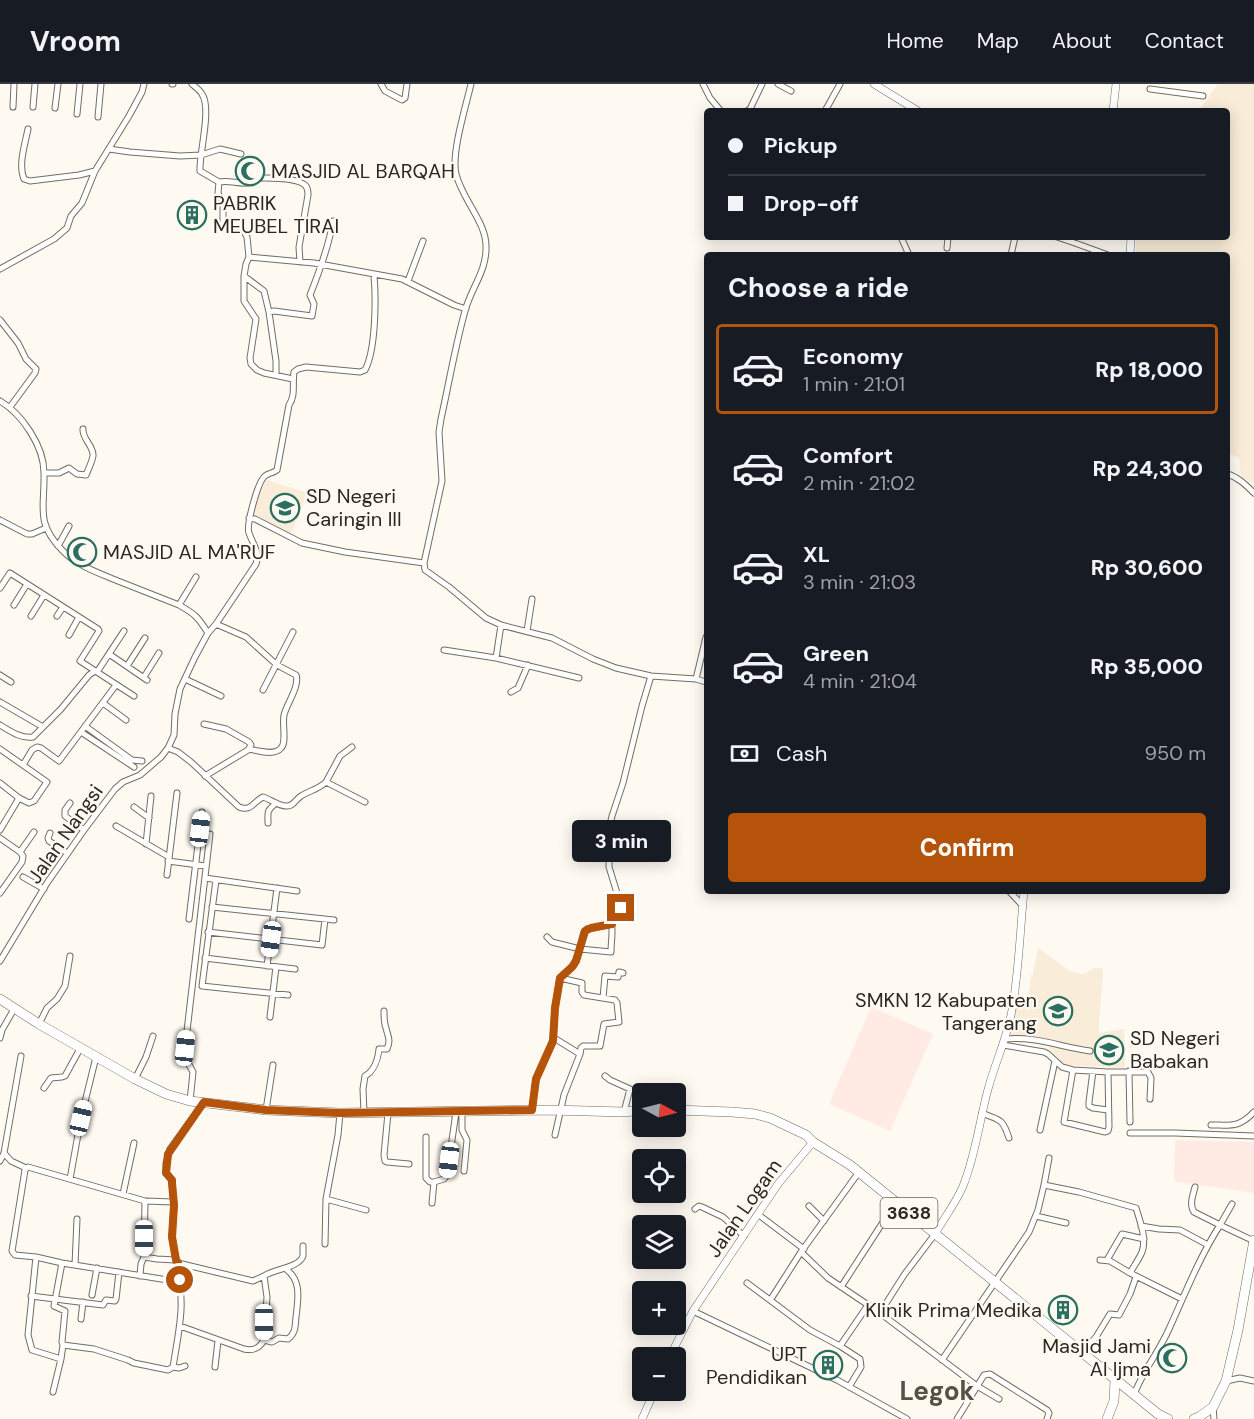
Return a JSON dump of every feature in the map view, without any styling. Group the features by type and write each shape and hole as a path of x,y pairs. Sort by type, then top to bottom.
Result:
{"main road":[{"path":"0,999 135,1079 166,1094 190,1101 266,1110 340,1113 632,1111"},
{"name":"3638","path":"686,1110 755,1114 770,1118 806,1135 859,1172 1115,1380 1158,1414 1168,1419"},
{"path":"1194,1419 1213,1407 1226,1381 1251,1279 1254,1241"},
{"path":"1107,1419 1114,1401 1115,1380"},
{"path":"1114,1401 1126,1388"}],"street":[{"path":"12,107 14,84"},
{"path":"33,107 35,84"},
{"path":"55,108 58,84"},
{"path":"77,114 80,84"},
{"path":"98,117 101,84"},
{"path":"0,269 68,228 71,216 82,203 95,171 133,108 144,84"},
{"path":"192,84 201,92 206,120 200,171 219,182 245,183 259,178 284,178 305,185 308,195 300,262"},
{"path":"381,84 385,91 403,100 407,84"},
{"path":"471,84 454,165 459,183 484,233 486,246 484,266 466,309 441,419 439,432 442,482 424,563 425,570 486,618 501,625 561,642 616,668 651,676 704,681"},
{"path":"703,84 718,108"},
{"path":"750,108 762,84"},
{"path":"778,84 791,91"},
{"path":"827,108 840,84"},
{"path":"874,84 911,108"},
{"path":"1113,108 1116,84"},
{"path":"1178,93 1179,84"},
{"path":"1149,89 1203,96"},
{"path":"28,129 23,153 24,179 30,181 95,171"},
{"path":"109,149 180,156 220,149 241,154"},
{"path":"219,182 218,193 223,204 223,223 227,227 245,232 248,242 249,257 244,276 244,301 256,319 250,358 252,364 264,373 293,379"},
{"path":"269,312 312,316 314,304 310,294 332,233 333,220"},
{"path":"947,248 948,240"},
{"path":"1072,240 1095,252"},
{"path":"408,281 423,241"},
{"path":"249,257 322,265 402,279 466,309"},
{"path":"374,275 376,294 371,354 365,370 360,372 304,367 294,372 292,401 289,405 278,470 266,475 261,481 249,518 302,543 345,552 424,563"},
{"path":"244,276 264,291 269,312 276,375"},
{"path":"0,320 18,343 26,359 36,369 10,407"},
{"path":"0,401 21,418 39,447 45,473 43,499 45,528 64,553 85,568 179,605 197,617 208,633"},
{"path":"45,473 59,473 69,468 77,474 86,475 93,456 82,433 83,429"},
{"path":"1230,474 1244,483 1254,493"},
{"name":"Jalan Nangsi","path":"0,962 67,853 119,785 144,772 168,748 174,735 180,689 208,633 258,559 257,548 249,533 249,518"},
{"path":"0,520 27,534 45,528"},
{"path":"58,546 69,526"},
{"path":"0,588 10,573 99,630 80,661 134,696"},
{"path":"179,605 196,577"},
{"path":"14,605 27,584"},
{"path":"31,616 44,595"},
{"path":"527,631 532,599"},
{"path":"57,616 63,607"},
{"path":"69,635 79,618"},
{"path":"206,776 249,749 276,752 281,749 284,744 284,716 298,679 296,675 277,665 246,637 216,624"},
{"path":"496,658 501,625"},
{"path":"0,725 18,735 29,738 35,735 89,675 96,671 124,631"},
{"path":"262,690 293,632"},
{"path":"126,666 145,638"},
{"path":"696,679 704,646"},
{"path":"444,650 496,658 579,678"},
{"path":"109,654 146,679 159,653"},
{"path":"511,693 518,688 528,665"},
{"path":"0,675 11,682"},
{"path":"547,937 552,942 580,949 611,952 612,915 620,911 621,906 609,867 610,825 651,676"},
{"path":"185,679 221,696"},
{"path":"23,765 32,750 37,747 59,761 116,685"},
{"path":"0,702 43,727"},
{"path":"103,703 126,720"},
{"path":"204,724 226,729 240,736 249,742 251,745 249,749"},
{"path":"83,729 132,759 142,761"},
{"path":"83,729 134,767"},
{"path":"168,748 182,755 242,808 248,809 263,797 289,807 300,796 323,785 340,756 352,747"},
{"path":"0,749 47,782 29,803 0,783"},
{"path":"326,782 365,802"},
{"path":"167,875 177,793"},
{"path":"146,844 151,796"},
{"path":"0,830 2,823 19,798"},
{"path":"70,803 65,810 65,816 84,830"},
{"path":"268,823 268,810 276,803"},
{"path":"134,807 149,818"},
{"path":"189,919 202,812"},
{"path":"116,826 169,859 206,866"},
{"path":"20,852 34,832"},
{"path":"50,832 49,841 67,853"},
{"path":"190,1101 193,1072 187,1061 185,1048 210,834"},
{"path":"0,839 23,856 22,862 0,892"},
{"path":"23,877 44,889"},
{"path":"205,878 297,891"},
{"path":"216,880 202,986 288,995"},
{"path":"267,966 277,888"},
{"path":"1012,894 1022,905"},
{"path":"880,1313 904,1275 935,1234 963,1185 977,1142 982,1113 1012,1010 1024,894"},
{"path":"212,908 334,920"},
{"path":"208,932 322,945 325,919"},
{"path":"532,1110 536,1079 554,1038 555,1008 560,978 574,965 584,932 587,929 612,924"},
{"path":"39,1024 47,1008 55,1002 65,986 70,956"},
{"path":"205,958 294,969"},
{"path":"270,1017 276,967"},
{"path":"603,998 605,976 618,977 619,972 623,973"},
{"path":"555,1135 564,1095 581,1048 600,1046 604,1024 619,1022 616,1000 584,995 582,983 560,978"},
{"path":"0,1038 14,1009"},
{"path":"364,1113 365,1076 373,1068 380,1049 387,1049 389,1043 384,1011"},
{"path":"135,1079 153,1036"},
{"path":"554,1038 580,1054"},
{"path":"1004,1042 1024,1038 1090,1051"},
{"path":"1004,1042 1044,1052 1062,1067 1073,1070 1146,1071 1151,1078 1150,1099"},
{"path":"44,1088 51,1078 65,1076 81,1047"},
{"path":"0,1161 4,1153 21,1056"},
{"path":"70,1179 81,1118 96,1057"},
{"path":"1040,1130 1055,1061"},
{"path":"266,1110 273,1065"},
{"path":"1073,1070 1064,1122 1107,1131 1108,1072"},
{"path":"1093,1071 1089,1106 1108,1110"},
{"path":"1129,1071 1130,1122"},
{"path":"605,1076 630,1089 624,1112"},
{"path":"173,1367 180,1326 180,1282 172,1237 172,1180 166,1173 168,1154 204,1102"},
{"path":"459,1112 467,1143 464,1172"},
{"path":"426,1137 426,1178 434,1182 447,1176 459,1112"},
{"path":"1211,1125 1238,1125 1254,1112"},
{"path":"325,1244 326,1199 340,1113"},
{"path":"388,1113 385,1161 409,1164"},
{"path":"982,1113 998,1119 1005,1125 1009,1138"},
{"path":"1130,1133 1254,1136"},
{"name":"Jalan Logam","path":"675,1347 693,1311 778,1184 813,1142"},
{"path":"123,1194 134,1143"},
{"path":"4,1153 11,1161 26,1168 145,1201 173,1202"},
{"path":"942,1359 1029,1232 1036,1216 1049,1158"},
{"path":"26,1168 12,1253 180,1282"},
{"path":"771,1299 802,1251 859,1172"},
{"path":"432,1203 434,1182"},
{"path":"1044,1185 1079,1192 1136,1209 1144,1239 1143,1251 1133,1275 1130,1294 1119,1315 1110,1314 1096,1337 1082,1353"},
{"path":"1195,1187 1191,1207 1194,1212 1254,1241"},
{"path":"326,1199 366,1210"},
{"path":"140,1276 144,1257 145,1201"},
{"path":"841,1287 896,1202"},
{"path":"1134,1395 1138,1382 1154,1358 1208,1245 1232,1204"},
{"path":"696,1209 699,1206 723,1217 744,1236"},
{"path":"809,1206 824,1221"},
{"path":"759,1215 802,1251 828,1278 999,1399"},
{"path":"1036,1216 1065,1223"},
{"path":"75,1265 78,1220"},
{"path":"1141,1226 1180,1230 1208,1245"},
{"path":"1107,1260 1122,1234 1144,1239"},
{"path":"144,1257 177,1261 253,1281 274,1271 286,1269 302,1258 303,1246"},
{"path":"36,1257 28,1335 32,1350 62,1359"},
{"path":"1100,1260 1107,1260 1182,1299"},
{"path":"53,1392 62,1359 66,1311 54,1306 62,1263"},
{"path":"92,1295 97,1268"},
{"path":"264,1340 272,1342 279,1338 288,1339 294,1332 299,1293 294,1276 286,1269"},
{"path":"32,1296 103,1305 106,1300 115,1301 119,1272"},
{"path":"180,1326 218,1341 254,1350 264,1340 267,1297 264,1276"},
{"path":"747,1283 810,1330 860,1359 861,1367 849,1387"},
{"path":"81,1318 83,1302"},
{"path":"840,1346 868,1305"},
{"path":"693,1311 837,1380 903,1418"},
{"path":"214,1367 218,1341"},
{"path":"63,1345 94,1349 134,1363 168,1370 185,1366"},
{"path":"957,1419 984,1375 990,1374 1047,1410 1049,1413 1047,1419"},
{"path":"1226,1381 1240,1378 1254,1381"},
{"path":"642,1419 650,1401"},
{"path":"1213,1407 1214,1419"}],"shaded area":[{"path":"1218,84 1254,84 1254,484 1241,476 1239,458 1230,454 1230,252 1136,252 1136,240 1230,240 1230,108 1201,108"},
{"name":"SD Negeri Caringin III","path":"264,479 307,493 292,533 280,530 253,513"},
{"name":"SMKN 12 Kabupaten Tangerang","path":"1038,948 1070,971 1084,974 1094,968 1102,968 1099,1033 1124,1029 1125,1068 1064,1065 1045,1043 1009,1041 1018,998 1028,999"},
{"path":"871,1007 933,1034 890,1131 829,1104"},
{"path":"1175,1140 1254,1142 1254,1193 1174,1181"}],"place":[{"name":"MASJID AL BARQAH","path":"250,171"},
{"name":"PABRIK MEUBEL TIRAI","path":"192,215"},
{"name":"SD Negeri Caringin III","path":"285,508"},
{"name":"MASJID AL MA'RUF","path":"82,552"},
{"name":"SMKN 12 Kabupaten Tangerang","path":"1058,1011"},
{"name":"SD Negeri Babakan","path":"1109,1050"},
{"name":"Klinik Prima Medika","path":"1063,1310"},
{"name":"Masjid Jami Al Ijma","path":"1172,1358"},
{"name":"UPT Pendidikan","path":"828,1365"}],"district":[{"name":"Legok","path":"937,1391"}],"route":[{"path":"180,1280 172,1237 174,1205 172,1180 166,1173 166,1163 170,1149 204,1102 266,1110 340,1113 532,1110 534,1085 553,1041 560,978 576,961 585,931 612,924 612,915 621,908"}]}
